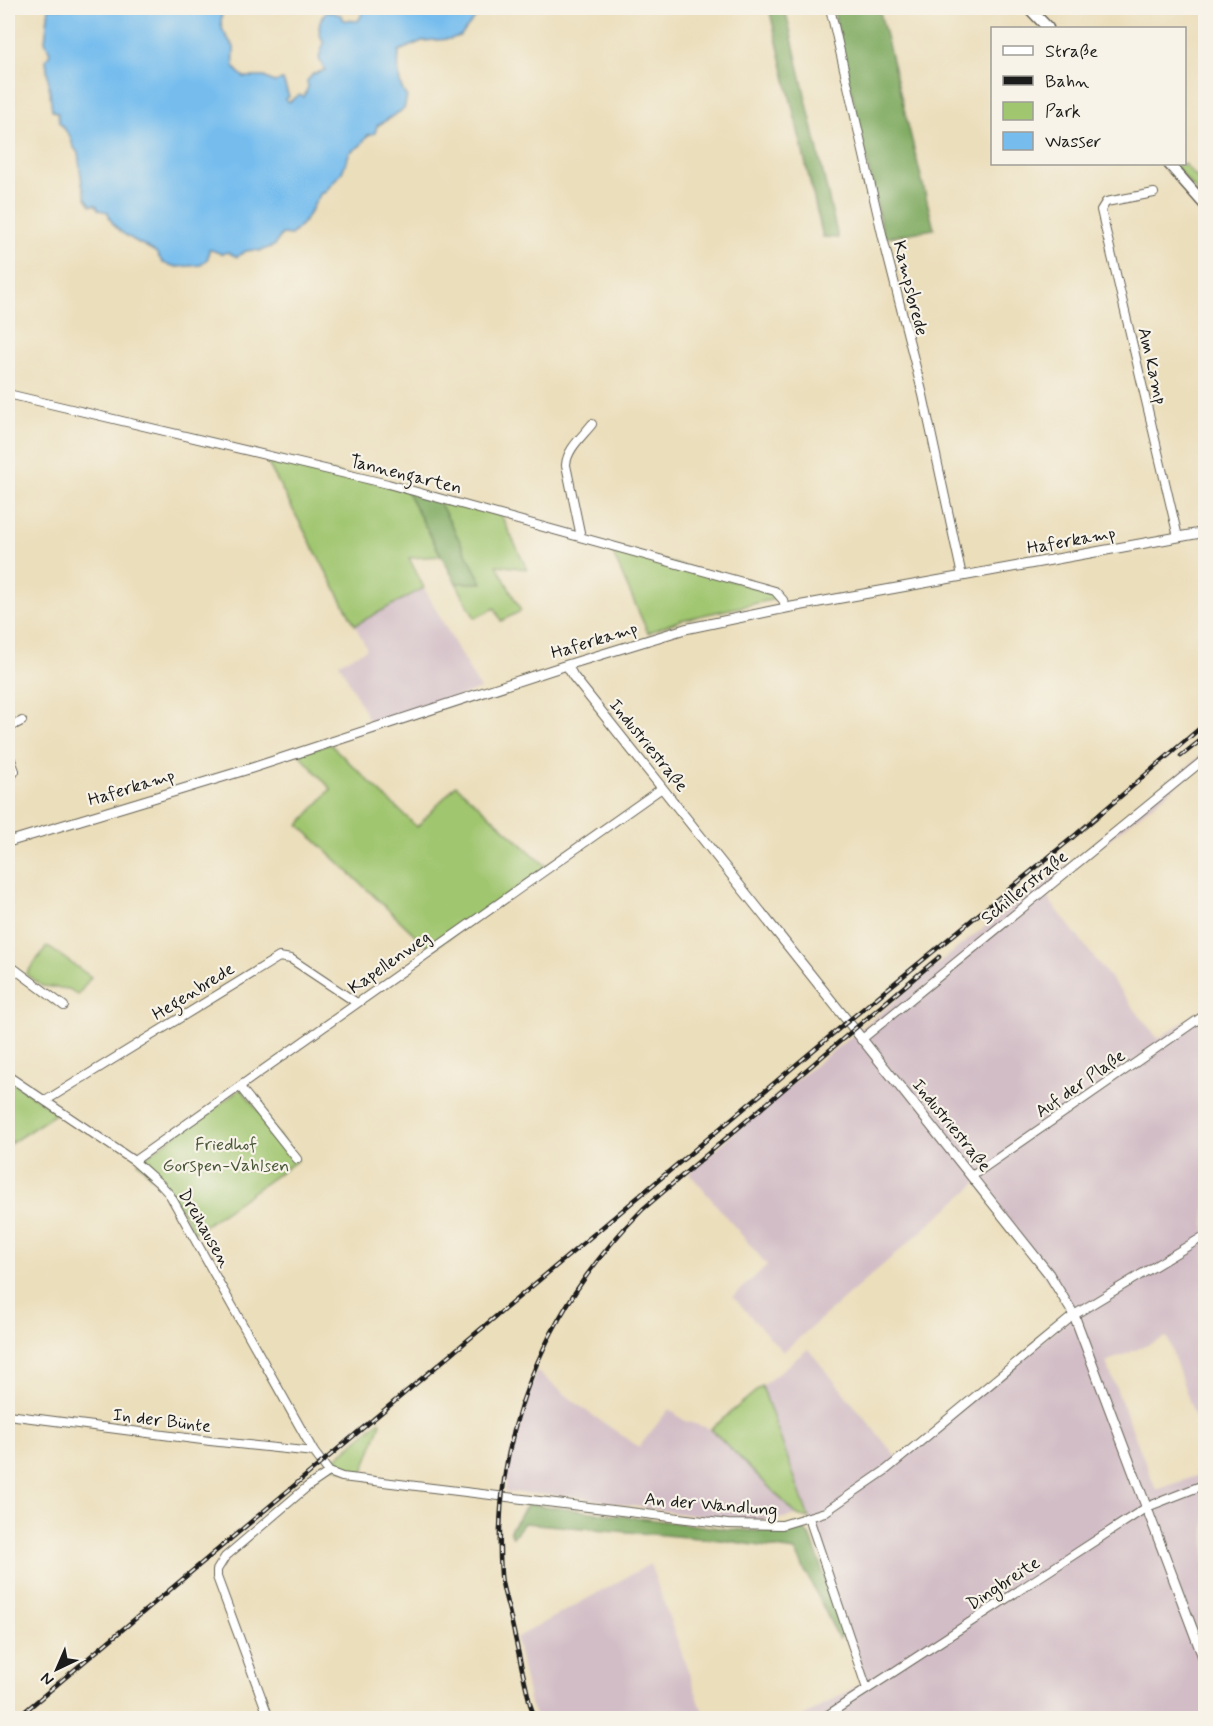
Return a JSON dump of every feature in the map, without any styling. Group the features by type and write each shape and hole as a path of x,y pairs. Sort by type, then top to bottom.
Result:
{"main road":[{"path":"1029,8 1047,27"},
{"path":"1170,165 1206,206"}],"street":[{"name":"Kampsbrede","path":"830,8 883,238 923,395 962,576"},
{"name":"Am Kamp","path":"1154,193 1106,202 1101,210 1178,537"},
{"name":"Tannengarten","path":"8,394 388,484 581,537 775,591 783,600 786,608"},
{"path":"581,537 566,457 592,424"},
{"name":"Haferkamp","path":"8,842 252,768 685,629 786,608 1206,532"},
{"name":"Industriestraße","path":"567,665 573,676 861,1040 1049,1274 1074,1315 1206,1665"},
{"path":"8,728 22,721"},
{"path":"8,752 15,771 8,781"},
{"name":"Schillerstraße","path":"861,1040 1206,758"},
{"name":"Kapellenweg","path":"134,1161 662,788"},
{"name":"Hegenbrede","path":"45,1101 279,957 291,959 357,1003"},
{"path":"8,964 64,1006"},
{"name":"Auf der Plaße","path":"972,1176 1206,1014"},
{"name":"Dreihausen","path":"8,1076 134,1161 171,1197 314,1452"},
{"path":"240,1088 297,1159"},
{"name":"An der Wandlung","path":"329,1472 342,1477 729,1524 782,1525 809,1518 825,1512 885,1470 1074,1315 1206,1235"},
{"name":"In der Bünte","path":"8,1415 314,1452"},
{"path":"269,1719 217,1577 217,1570 225,1557 329,1472 314,1452"},
{"name":"Dingbreite","path":"823,1719 1147,1507 1206,1484"},
{"path":"809,1518 867,1689"}],"shaded area":[{"path":"424,588 480,689 372,726 339,663 367,649 355,625"},
{"path":"1205,752 1205,763 1043,892 1158,1039 1205,1007 1205,1447 1167,1337 1106,1362 1156,1490 1205,1473 1205,1718 801,1718 859,1685 863,1679 762,1386 808,1349 898,1459 1074,1315 977,1183 783,1352 733,1297 767,1265 689,1173 771,1100 882,1012 961,945 1071,862"},
{"path":"536,1371 585,1410 639,1447 669,1409 685,1421 711,1429 797,1515 774,1520 745,1520 689,1515 572,1496 505,1492 509,1461"},
{"path":"650,1564 705,1718 536,1718 530,1704 516,1638"}],"green space":[{"path":"769,8 785,8 838,238 823,237"},
{"path":"833,8 879,8 934,229 884,238"},
{"path":"1174,165 1185,165 1205,186 1205,201"},
{"path":"264,456 406,490 441,556 409,558 424,588 355,625"},
{"path":"406,490 437,498 482,583 456,583"},
{"path":"437,498 501,515 527,569 497,565 521,611 501,621 495,608 475,618 456,583 482,583"},
{"path":"609,545 771,592 775,599 681,620 648,633"},
{"path":"330,744 417,827 456,785 547,867 431,950 299,825 331,789 298,753"},
{"path":"47,946 91,977 78,995 69,989 42,986 26,974"},
{"path":"8,1079 57,1113 8,1145"},
{"name":"Friedhof Gorspen-Vahlsen","path":"241,1089 298,1160 194,1233 181,1209 138,1162"},
{"path":"762,1386 809,1518 797,1515 711,1429"},
{"path":"379,1421 381,1423 363,1472 344,1470 329,1464"},
{"path":"528,1504 726,1529 755,1531 804,1529 812,1540 844,1634 839,1639 795,1551 721,1540 524,1523 513,1537 510,1530"}],"water":[{"path":"49,8 223,8 221,25 234,47 234,64 237,70 244,77 264,77 274,82 283,80 289,97 285,99 289,102 299,95 304,97 308,87 307,81 313,74 325,70 319,59 324,43 319,25 322,17 329,11 341,15 344,20 358,21 362,14 360,8 480,8 478,15 460,36 422,41 399,51 400,81 407,97 404,109 377,126 375,133 368,135 360,146 350,152 342,172 324,193 321,193 304,222 291,235 282,234 274,246 260,251 246,251 237,257 227,252 222,254 209,249 208,258 201,265 177,267 163,263 155,252 120,231 108,212 99,210 96,205 91,205 86,198 78,153 70,136 59,122 58,113 52,110 46,60 50,53 45,41"}],"railway":[{"path":"17,1718 847,1022 1072,838 1206,723"},
{"path":"1181,756 1206,736"},
{"path":"535,1718 502,1585 500,1523 505,1473 516,1424 532,1377 552,1331 578,1288 608,1247 643,1209 939,957"}]}
